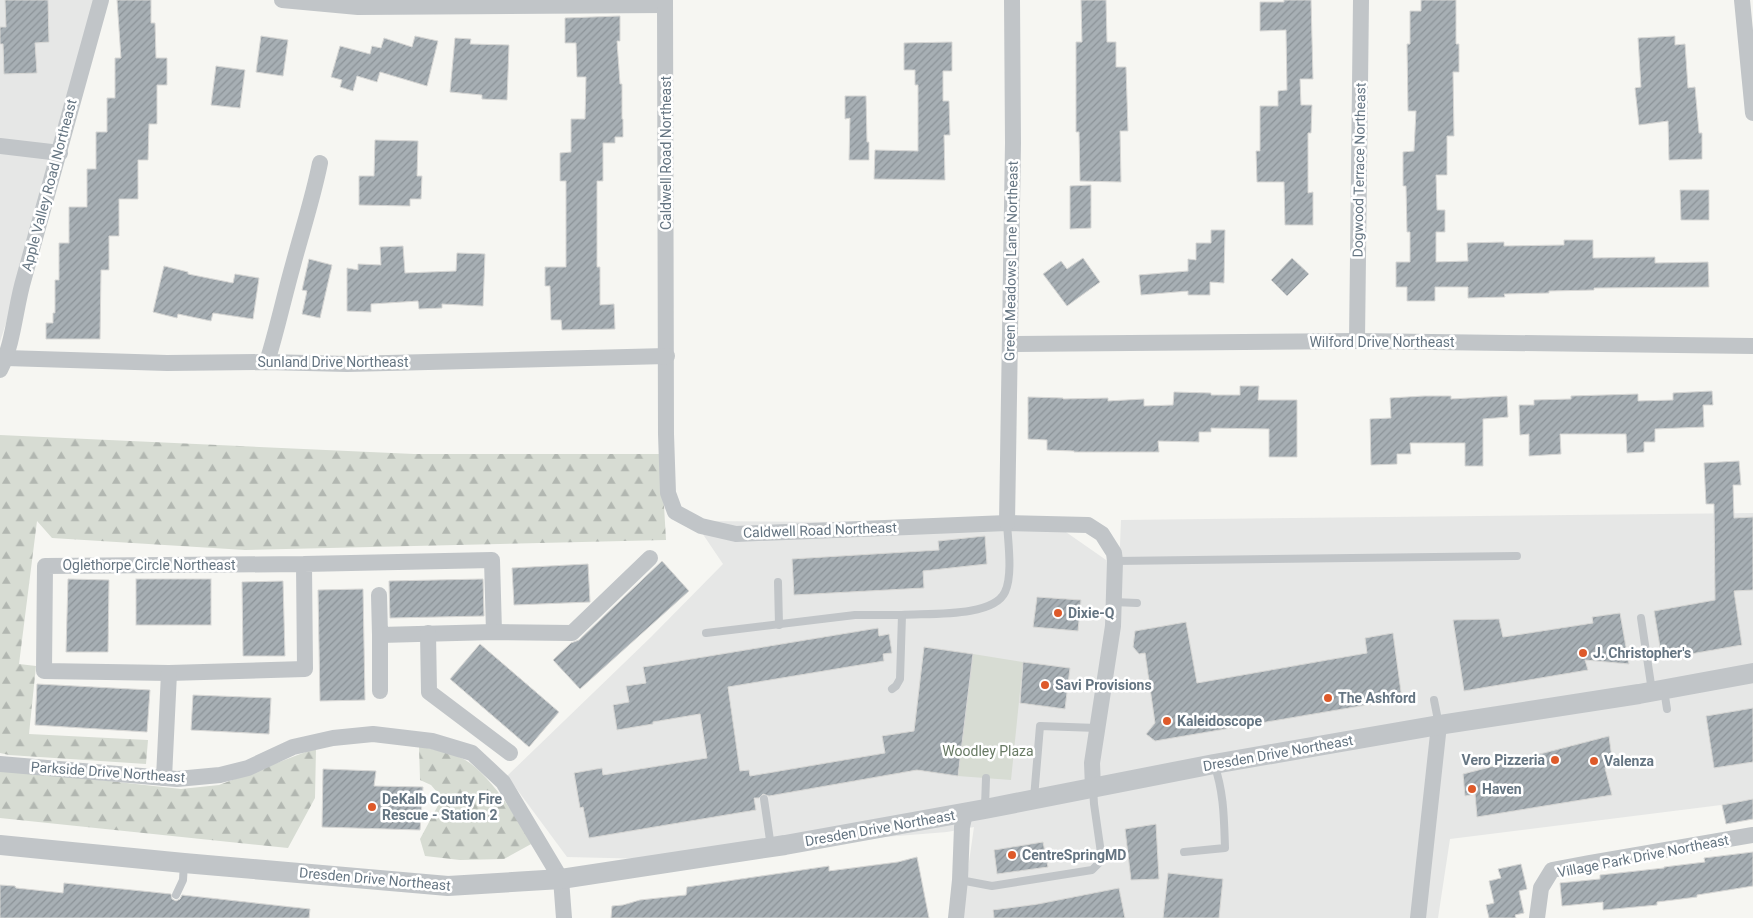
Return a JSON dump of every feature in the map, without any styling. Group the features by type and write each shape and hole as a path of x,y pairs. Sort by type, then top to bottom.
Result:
{"street":[{"name":"Apple Valley Road Northeast","path":"2,361 18,296 60,153 101,0"},
{"path":"282,0 358,7 665,2"},
{"name":"Green Meadows Lane Northeast","path":"1007,523 1012,0"},
{"name":"Dogwood Terrace Northeast","path":"1357,341 1361,0"},
{"path":"1742,0 1753,113"},
{"name":"Caldwell Road Northeast","path":"665,2 666,434 668,493 675,512 701,526 736,534 1007,523 1088,525 1102,534 1114,553 1114,602 1113,626 1092,763 1093,788"},
{"path":"0,146 60,153"},
{"path":"267,362 292,266 314,193 320,163"},
{"name":"Wilford Drive Northeast","path":"1010,344 1357,341 1753,346"},
{"name":"Sunland Drive Northeast","path":"2,361 347,364 667,356"},
{"path":"380,635 494,632 572,634 650,558"},
{"name":"Oglethorpe Circle Northeast","path":"304,564 305,669 168,673 44,671 45,566 492,560 494,632"},
{"path":"379,595 380,691"},
{"path":"428,633 429,692 510,753"},
{"path":"164,778 168,673"},
{"name":"Dresden Drive Northeast","path":"0,844 184,863 448,886 561,879 771,847 985,810 1214,764 1439,725 1661,697 1753,673"},
{"path":"1418,918 1439,725"},
{"name":"Parkside Drive Northeast","path":"0,764 177,779 248,768 293,747 333,738 373,734 432,741 472,753 503,782 561,879"},
{"path":"956,918 962,827 965,813"},
{"name":"Village Park Drive Northeast","path":"1537,918 1541,888 1552,870 1753,835"},
{"path":"561,879 564,918"}],"lane":[{"path":"706,633 855,615 902,615 970,611 992,605 1005,594 1009,579 1007,523"},
{"path":"1115,561 1517,556"},
{"path":"778,582 779,625"},
{"path":"1114,602 1137,603"},
{"path":"892,688 896,686 900,679 902,615"},
{"path":"1641,618 1661,697"},
{"path":"1434,700 1439,725"},
{"path":"1033,799 1040,726 1097,728"},
{"path":"1184,852 1225,848 1220,780 1214,764"},
{"path":"985,810 986,778"},
{"path":"960,880 992,886 1092,870 1102,860 1093,788"},
{"path":"764,799 771,847"},
{"path":"176,894 183,880 184,863"}],"shaded area":[{"path":"0,0 104,0 62,145 0,342"},
{"path":"1753,513 1753,801 1450,839 1438,918 961,918 974,827 947,832 785,845 691,860 567,857 507,776 651,637 723,564 694,521 1053,523 1119,569 1121,520"}],"green space":[{"path":"0,435 414,454 661,454 666,540 245,550 52,538 37,521 19,664 36,666 29,734 148,740 146,764 9,755 0,753"},
{"name":"Woodley Plaza","path":"973,654 1023,662 1011,780 958,776"},
{"path":"419,746 452,754 470,763 480,771 497,790 533,843 504,859 460,860 425,856 420,839 442,798 431,785 420,780"},
{"path":"316,748 315,798 288,848 0,818 0,769 181,789 219,785"}],"building":[{"path":"5,0 48,0 49,42 35,43 37,73 4,74 3,44 0,44 0,27 6,27"},
{"path":"117,0 151,0 151,23 155,23 156,58 167,58 167,85 157,85 157,124 149,124 148,160 138,160 138,199 119,199 119,236 109,236 109,270 101,270 100,339 46,339 46,323 53,323 53,313 55,313 55,280 59,280 59,243 69,243 69,207 87,207 87,169 96,169 96,132 107,132 107,98 115,98 115,58 121,58"},
{"path":"1081,0 1106,0 1107,42 1116,42 1116,67 1126,67 1128,131 1120,131 1121,182 1080,181 1079,132 1076,132 1076,42 1082,42"},
{"path":"1284,0 1311,0 1313,79 1300,79 1301,105 1312,105 1311,133 1308,133 1308,193 1313,192 1313,225 1285,225 1284,182 1257,182 1256,151 1260,151 1260,106 1278,106 1278,91 1287,90 1286,30 1260,31 1260,2 1284,2"},
{"path":"1421,0 1456,0 1456,44 1459,44 1459,72 1453,72 1454,136 1447,136 1447,175 1436,175 1437,210 1445,210 1445,232 1436,232 1436,262 1468,261 1467,243 1504,242 1504,246 1564,245 1564,240 1593,240 1593,258 1655,257 1655,263 1708,262 1709,287 1594,288 1594,290 1549,291 1549,293 1504,294 1505,297 1468,298 1468,287 1435,287 1435,301 1407,301 1407,287 1396,287 1396,262 1410,262 1410,232 1407,232 1406,186 1403,186 1403,152 1414,151 1416,111 1408,111 1407,44 1410,44 1410,11 1421,11"},
{"path":"620,16 620,41 617,41 620,84 622,84 623,137 615,137 615,143 603,143 603,181 597,181 597,267 600,267 600,305 614,304 615,329 562,330 561,320 551,320 550,286 545,286 545,267 566,267 566,181 560,181 560,153 571,152 571,119 585,119 586,77 577,77 576,43 565,43 565,18"},
{"path":"261,36 288,40 283,76 256,72"},
{"path":"415,36 438,41 427,86 380,72 377,82 357,76 353,91 340,87 342,80 331,77 340,46 370,54 372,46 381,48 384,38 412,47"},
{"path":"1675,36 1675,45 1685,44 1688,88 1695,87 1699,133 1702,133 1702,159 1669,160 1668,121 1639,125 1635,88 1641,87 1638,38"},
{"path":"455,38 471,39 470,44 509,45 507,100 482,99 482,95 450,92"},
{"path":"952,42 952,71 943,71 943,101 949,101 950,135 944,135 945,180 874,179 875,150 918,151 918,85 915,85 915,70 904,70 904,43"},
{"path":"216,66 245,70 240,108 211,105"},
{"path":"845,96 866,96 869,160 849,160 850,118 845,119"},
{"path":"375,140 418,141 417,176 422,176 421,199 410,199 410,206 359,205 359,176 374,176"},
{"path":"1091,185 1091,228 1070,229 1070,186"},
{"path":"1680,190 1709,190 1709,220 1681,220"},
{"path":"1211,230 1225,230 1224,283 1210,282 1210,295 1188,295 1188,291 1141,295 1139,275 1188,271 1188,259 1196,260 1196,243 1211,243"},
{"path":"403,246 405,273 456,271 457,253 485,254 483,306 442,304 442,308 419,309 418,301 371,304 371,312 347,311 347,268 358,270 358,264 381,265 380,247"},
{"path":"1083,258 1100,282 1067,306 1043,274 1061,261 1067,269"},
{"path":"1292,258 1309,274 1287,296 1271,280"},
{"path":"309,259 332,265 320,318 302,314 307,291 302,290"},
{"path":"164,266 188,272 188,274 233,283 235,274 259,278 253,319 213,313 211,321 178,314 177,318 153,312"},
{"path":"1240,386 1259,386 1258,400 1297,400 1297,457 1269,457 1269,429 1211,428 1211,432 1199,432 1199,442 1158,441 1159,452 1074,452 1047,450 1047,440 1028,439 1028,397 1063,399 1108,398 1108,401 1144,399 1144,406 1173,405 1174,392 1240,395"},
{"path":"1712,391 1713,405 1703,405 1704,427 1655,429 1655,442 1644,442 1644,452 1627,453 1626,434 1560,434 1561,454 1529,456 1529,434 1520,435 1519,405 1534,405 1534,400 1571,399 1571,396 1638,394 1638,401 1673,400 1673,393"},
{"path":"1451,396 1451,399 1507,396 1508,417 1483,419 1483,466 1465,466 1465,443 1410,443 1411,454 1397,454 1397,464 1371,465 1370,419 1391,418 1390,398"},
{"path":"1739,461 1741,485 1733,485 1734,518 1753,517 1753,590 1734,591 1742,645 1662,659 1654,611 1715,600 1714,504 1706,504 1704,463"},
{"path":"985,536 987,564 923,571 924,588 794,595 792,559 939,550 938,541"},
{"path":"662,561 689,591 580,689 553,660 571,643 579,640"},
{"path":"588,564 590,602 514,605 512,568"},
{"path":"68,579 109,580 108,652 66,652"},
{"path":"136,579 211,579 211,625 136,625"},
{"path":"483,579 484,616 390,618 389,581"},
{"path":"283,581 285,656 243,656 242,582"},
{"path":"363,589 365,700 320,701 318,590"},
{"name":"Dixie-Q","path":"1037,597 1081,600 1078,631 1033,627"},
{"path":"1620,613 1629,664 1585,660 1588,670 1464,691 1453,620 1499,619 1503,637 1593,623 1592,617"},
{"path":"1186,622 1197,683 1367,653 1365,638 1393,633 1401,692 1397,698 1390,701 1155,741 1146,734 1155,723 1145,653 1139,654 1133,647 1135,631"},
{"path":"878,628 879,636 889,634 892,653 883,654 884,661 728,687 740,771 749,770 750,776 885,753 882,736 914,731 924,647 973,654 958,776 917,770 769,796 763,794 759,798 754,798 756,810 589,838 583,807 580,808 574,773 602,768 603,775 707,758 700,714 617,730 613,705 629,702 626,686 646,683 643,667"},
{"path":"480,644 559,712 529,747 450,679"},
{"name":"Savi Provisions","path":"1023,662 1070,668 1065,709 1020,703"},
{"path":"37,684 150,690 147,732 35,725"},
{"path":"193,695 271,698 269,734 191,730"},
{"path":"1753,708 1753,762 1714,768 1706,716"},
{"path":"1609,736 1613,766 1605,768 1612,795 1477,817 1475,794 1465,796 1463,774"},
{"name":"DeKalb County Fire Rescue - Station 2","path":"323,769 376,771 374,786 423,787 420,830 322,827"},
{"path":"1753,799 1753,819 1726,824 1722,805"},
{"path":"1156,824 1159,879 1131,880 1125,829"},
{"path":"1043,842 1048,867 997,874 994,850"},
{"path":"1753,852 1753,886 1697,895 1697,897 1657,902 1657,905 1603,910 1603,902 1562,906 1560,883 1600,879 1600,875 1705,862 1704,858"},
{"path":"917,857 929,918 611,918 612,906 640,900 686,895 687,887 829,866 829,871 898,862"},
{"path":"1521,864 1527,889 1519,891 1524,913 1515,915 1516,918 1489,918 1486,905 1494,903 1489,881 1501,878 1498,869"},
{"path":"1168,873 1223,879 1219,918 1163,918"},
{"path":"64,883 171,894 172,899 176,901 182,895 310,909 309,918 0,918 0,885 63,893"},
{"path":"1119,888 1125,918 994,918 993,910 1038,904"}],"place":[{"name":"Dixie-Q","path":"1058,613"},
{"name":"J. Christopher's","path":"1583,653"},
{"name":"Savi Provisions","path":"1045,685"},
{"name":"The Ashford","path":"1328,698"},
{"name":"Kaleidoscope","path":"1167,721"},
{"name":"Vero Pizzeria","path":"1555,760"},
{"name":"Valenza","path":"1594,761"},
{"name":"Haven","path":"1472,789"},
{"name":"DeKalb County Fire Rescue - Station 2","path":"372,807"},
{"name":"CentreSpringMD","path":"1012,855"}]}
